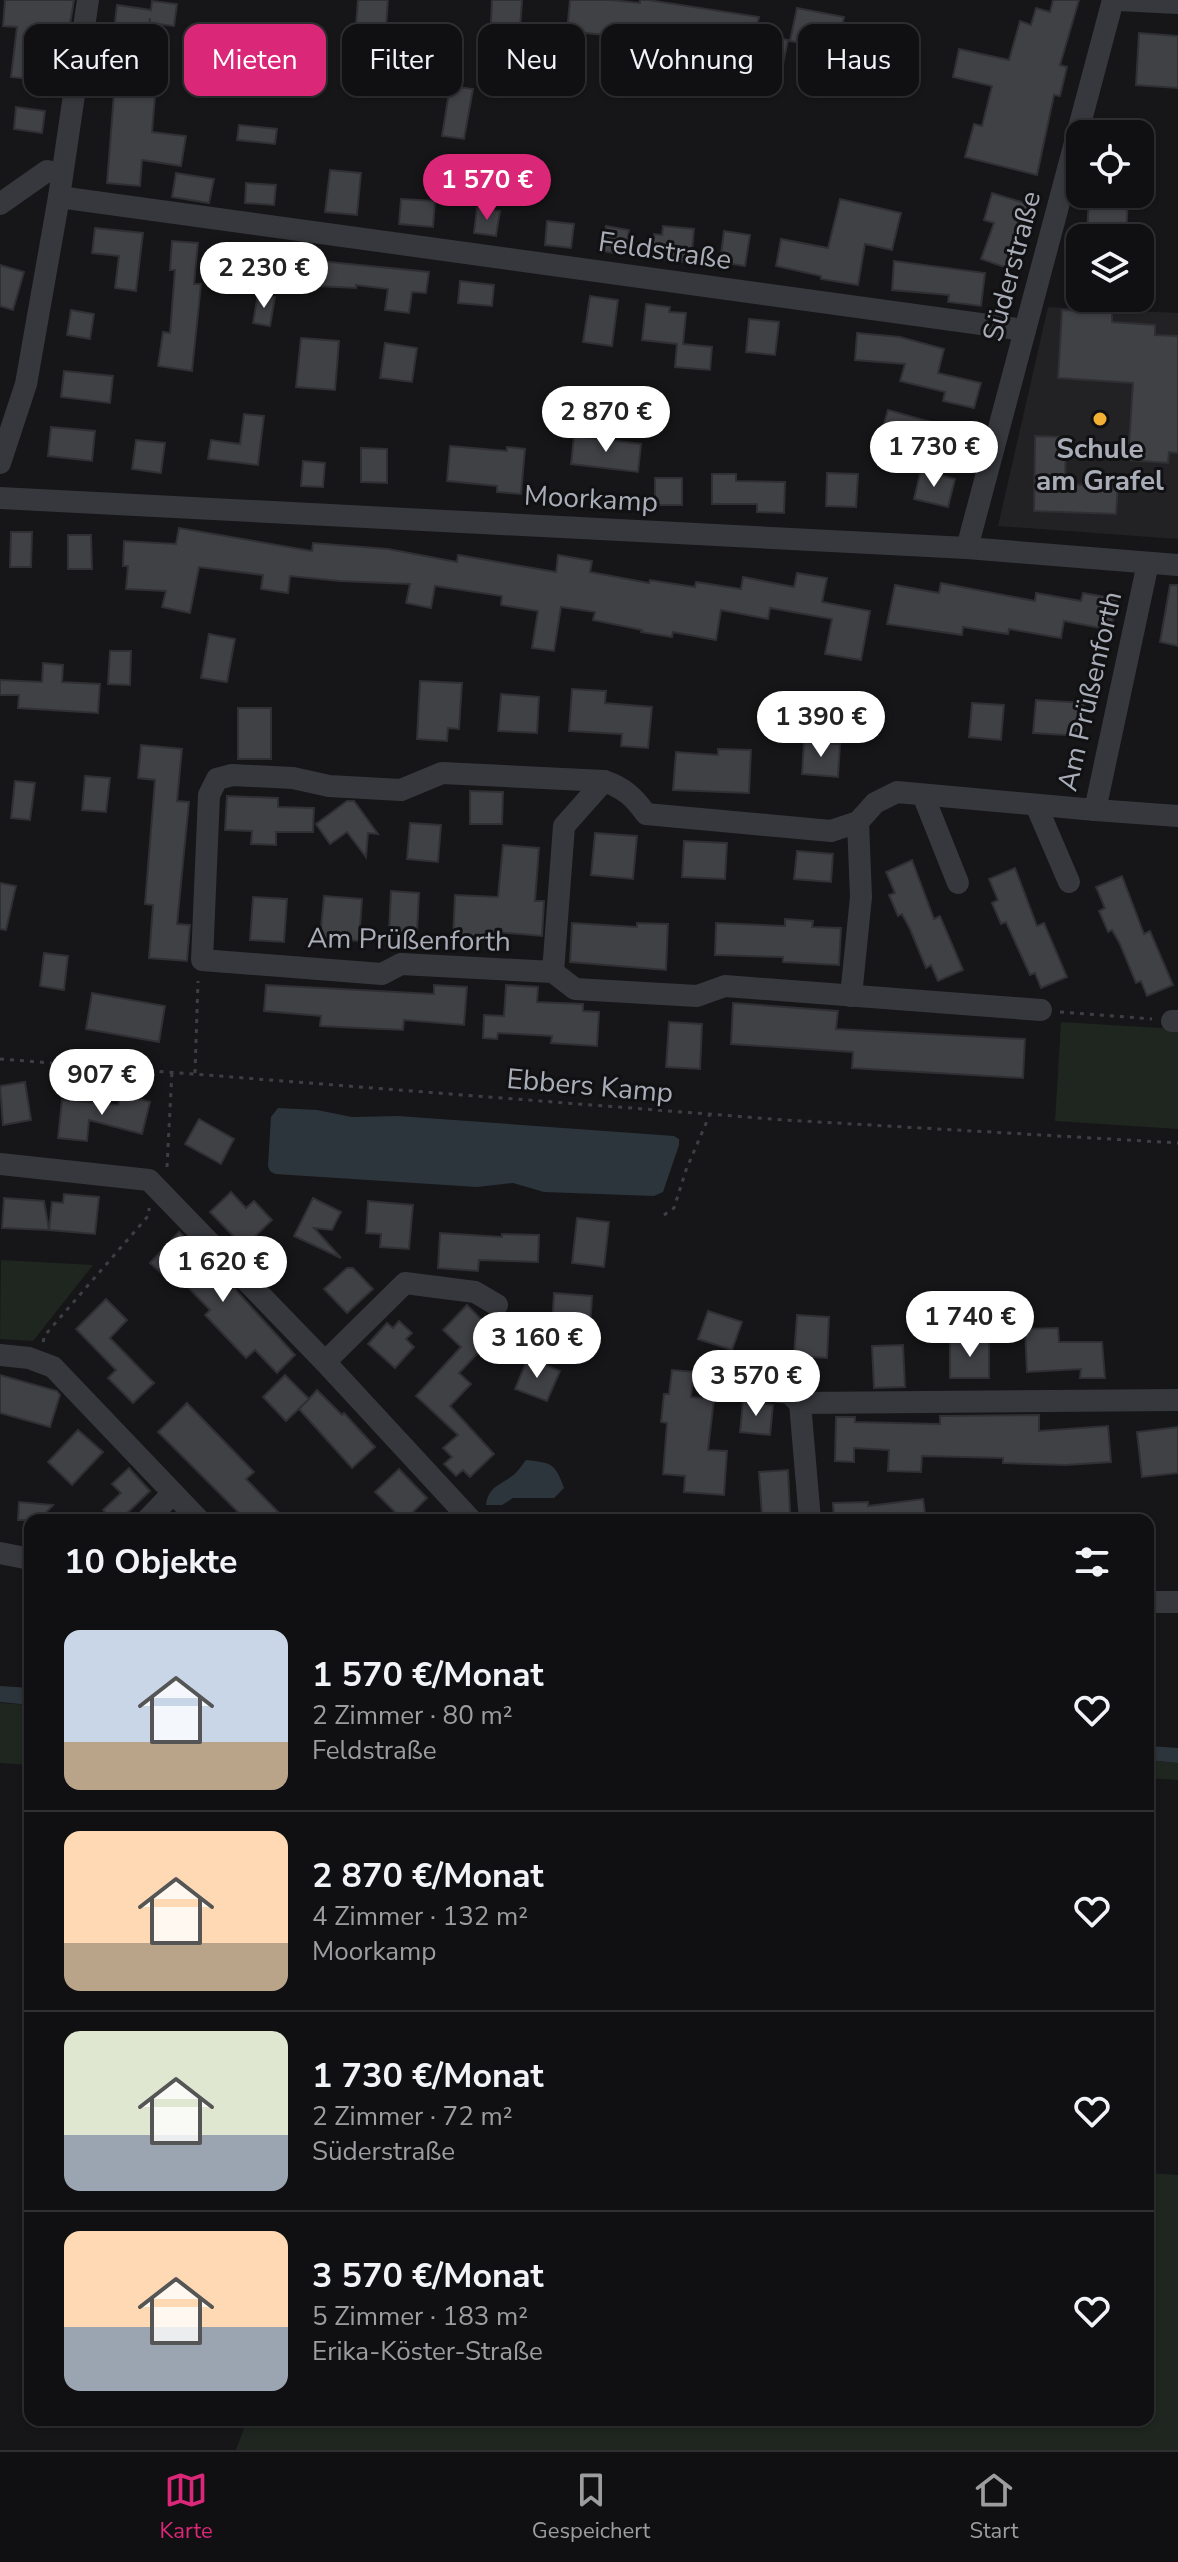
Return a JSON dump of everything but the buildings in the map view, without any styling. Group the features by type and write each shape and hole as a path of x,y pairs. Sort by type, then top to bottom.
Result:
{"street":[{"path":"0,463 26,384 61,185 88,0"},
{"path":"1116,0 1178,3"},
{"name":"Süderstraße","path":"967,548 1116,0"},
{"path":"0,204 47,171 61,185"},
{"name":"Feldstraße","path":"61,185 1025,330"},
{"name":"Moorkamp","path":"0,498 967,548 1178,565"},
{"name":"Am Prüßenforth","path":"1041,1010 725,986 697,996 575,989 553,972 401,964 382,974 202,960 209,795 212,786 224,776 293,778 329,786 401,790 442,773 604,781 621,787 636,799 646,814 831,831 858,822 875,803 897,792 1095,810 1148,563"},
{"path":"553,972 564,826 604,781"},
{"path":"923,795 958,883"},
{"path":"1036,805 1069,882"},
{"path":"1095,810 1178,816"},
{"path":"851,996 861,897 858,822"},
{"path":"0,1164 157,1188 325,1362 465,1514"},
{"path":"325,1362 405,1283 475,1292 497,1305"},
{"path":"0,1355 38,1360 53,1367 193,1514"},
{"path":"724,1385 789,1393 800,1403 1178,1400"},
{"path":"800,1403 809,1514"},
{"path":"153,1514 173,1493"},
{"path":"0,1553 24,1558"},
{"path":"1154,1602 1178,1602"}],"path":[{"path":"195,1073 197,983 202,960"},
{"path":"1041,1010 1175,1021"},
{"name":"Ebbers Kamp","path":"0,1059 710,1114 1178,1143"},
{"path":"38,1360 45,1335 149,1215 157,1188 172,1071"},
{"path":"664,1215 674,1208 710,1114"}],"shaded area":[{"name":"Schule am Grafel","path":"1048,307 1066,308 1066,312 1178,313 1178,539 998,526"},
{"path":"1061,1022 1178,1029 1178,1129 1055,1121"},
{"path":"278,1108 317,1110 352,1117 398,1116 674,1136 679,1139 679,1145 663,1192 654,1196 544,1192 513,1183 477,1187 275,1174 268,1166 271,1117"},
{"path":"1,1260 93,1265 33,1341 0,1339"},
{"path":"526,1460 551,1466 564,1488 554,1498 513,1498 502,1505 486,1505 492,1490 514,1475"},
{"path":"0,1686 24,1688 24,1704 0,1702"},
{"path":"0,1703 24,1705 24,1765 0,1763"},
{"path":"1154,1746 1178,1748 1178,1763 1154,1761"},
{"path":"1154,1761 1178,1763 1178,1780 1154,1778"},
{"path":"1154,2173 1178,2175 1178,2450 236,2450 245,2426 1154,2426"}],"place":[{"name":"Schule am Grafel","path":"1100,419"}]}
